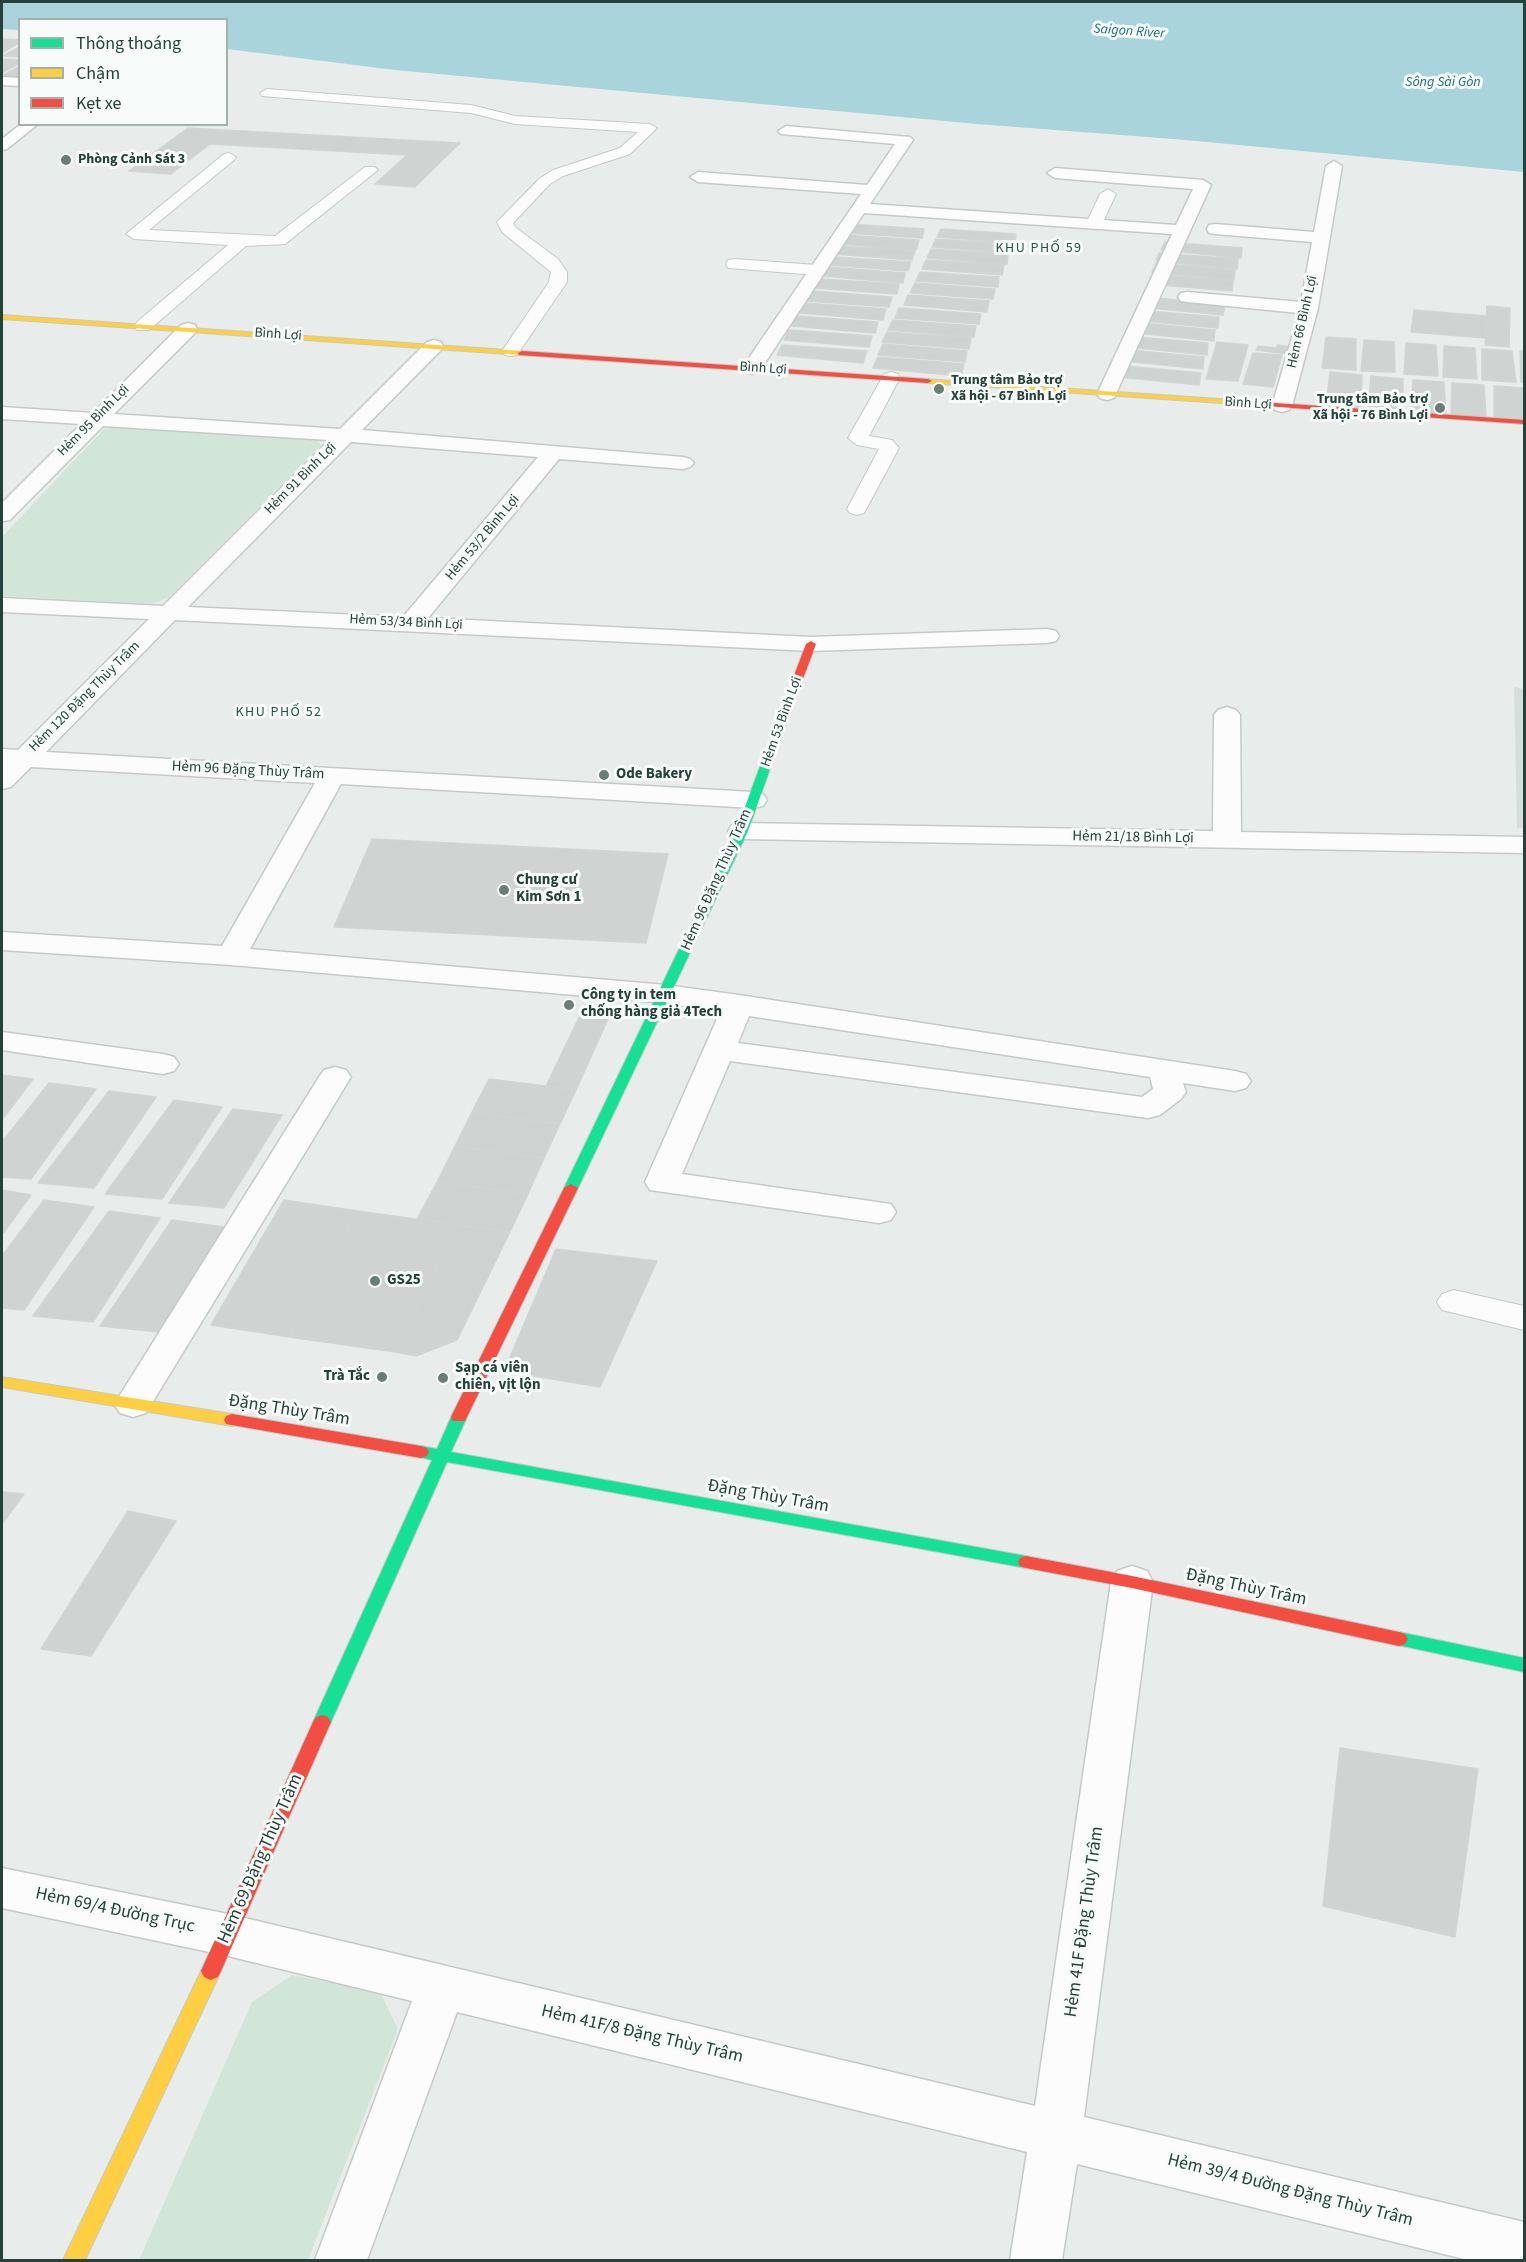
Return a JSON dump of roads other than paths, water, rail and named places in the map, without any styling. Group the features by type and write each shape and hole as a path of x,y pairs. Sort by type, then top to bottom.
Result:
{"street":[{"path":"2,81 18,82"},
{"path":"2,146 29,126"},
{"path":"752,368 904,140 786,131"},
{"name":"Hẻm 66 Bình Lợi","path":"1282,406 1309,308 1334,166"},
{"path":"1055,173 1203,185 1107,394"},
{"path":"698,177 870,190"},
{"path":"858,208 1182,230"},
{"path":"1215,229 1321,238"},
{"path":"1187,297 1309,308"},
{"name":"Bình Lợi","path":"2,317 1524,422"},
{"name":"Hẻm 95 Bình Lợi","path":"2,515 188,329"},
{"name":"Hẻm 91 Bình Lợi","path":"168,613 434,346"},
{"path":"2,413 345,435 683,463"},
{"name":"Hẻm 53/2 Bình Lợi","path":"411,623 554,452"},
{"name":"Hẻm 53/34 Bình Lợi","path":"2,605 811,644 1047,636"},
{"name":"Hẻm 120 Đặng Thùy Trâm","path":"2,781 13,757 168,613"},
{"name":"Hẻm 53 Bình Lợi","path":"753,800 811,644"},
{"path":"1227,715 1227,840"},
{"name":"Hẻm 96 Đặng Thùy Trâm","path":"13,757 753,800 742,831 666,994 441,1455"},
{"path":"231,956 332,776"},
{"name":"Hẻm 21/18 Bình Lợi","path":"742,831 1524,845"},
{"path":"2,941 231,956 666,994 1234,1081"},
{"path":"739,1004 662,1182 879,1212"},
{"path":"2,1041 163,1064"},
{"path":"720,1050 1148,1108 1170,1092 1163,1069"},
{"path":"133,1404 335,1077"},
{"name":"Đặng Thùy Trâm","path":"2,1382 441,1455 1132,1582 1524,1665"},
{"name":"Hẻm 69 Đặng Thùy Trâm","path":"74,2260 228,1935 441,1455"},
{"name":"Hẻm 41F Đặng Thùy Trâm","path":"1036,2260 1056,2134 1132,1582"},
{"name":"Hẻm 69/4 Đường Trục","path":"2,1887 228,1935"},
{"name":"Hẻm 41F/8 Đặng Thùy Trâm","path":"228,1935 1056,2134"},
{"path":"341,2260 442,1987"},
{"name":"Hẻm 39/4 Đường Đặng Thùy Trâm","path":"1056,2134 1524,2248"}],"lane":[{"path":"267,93 471,109 515,120 650,128 625,150 558,173 545,181 505,222 508,229 552,263 559,272 558,282 511,351"},
{"path":"229,157 134,234 279,241 370,170"},
{"path":"1094,224 1108,194"},
{"path":"143,326 242,241"},
{"path":"734,264 817,270"},
{"path":"857,509 889,448 885,444 858,438 891,378"},
{"path":"1454,1302 1524,1318"}],"water":[{"name":"Sông Sài Gòn","path":"2,2 1524,2 1524,172 395,70 228,49 228,18 18,18 18,30 2,29"}],"place":[{"name":"Phòng Cảnh Sát 3","path":"66,160"},
{"name":"Trung tâm Bảo trợ Xã hội - 67 Bình Lợi","path":"939,389"},
{"name":"Trung tâm Bảo trợ Xã hội - 76 Bình Lợi","path":"1440,408"},
{"name":"Ode Bakery","path":"604,775"},
{"name":"Chung cư Kim Sơn 1","path":"504,890"},
{"name":"Công ty in tem chống hàng giả 4Tech","path":"569,1005"},
{"name":"GS25","path":"375,1281"},
{"name":"Trà Tắc","path":"382,1377"},
{"name":"Sạp cá viên chiên, vịt lộn","path":"443,1378"}],"district":[{"name":"KHU PHỐ 59","path":"1039,249"},
{"name":"KHU PHỐ 52","path":"279,713"}],"water label":[{"name":"Saigon River","path":"1129,32"}]}
